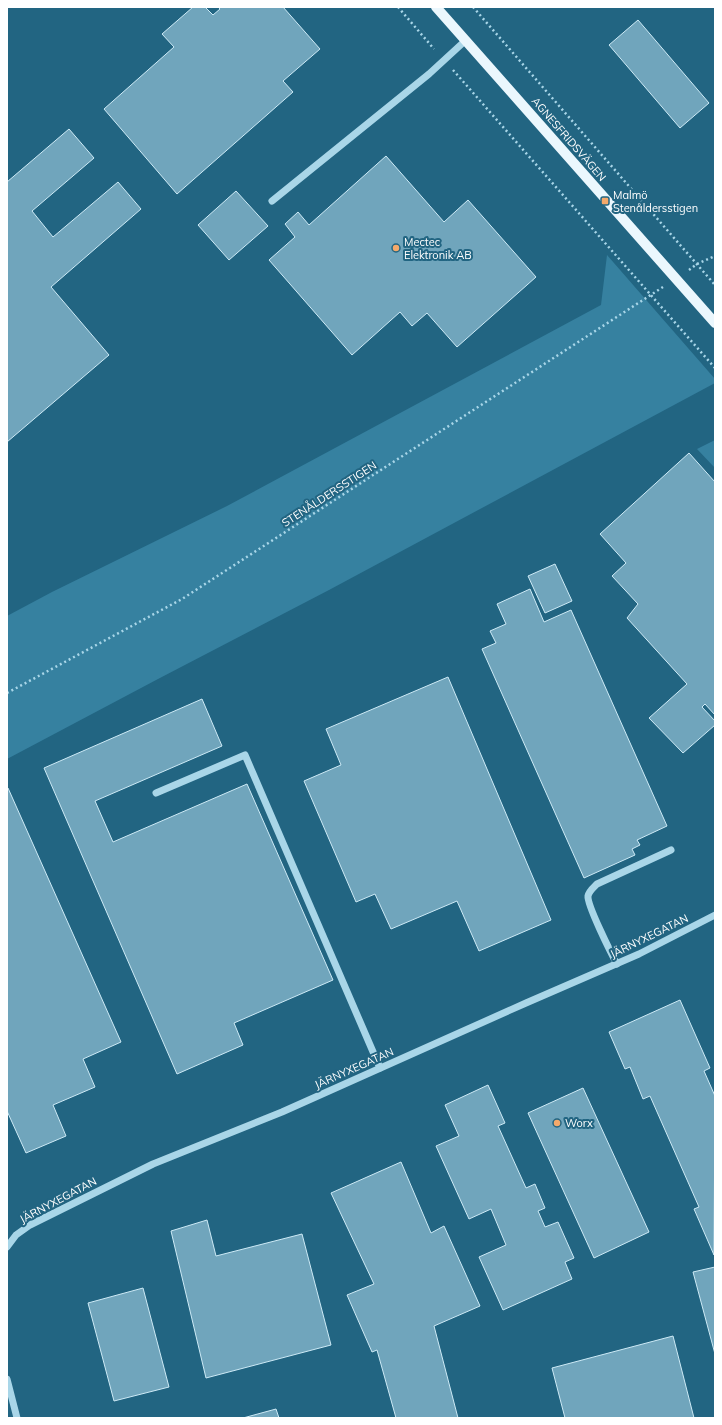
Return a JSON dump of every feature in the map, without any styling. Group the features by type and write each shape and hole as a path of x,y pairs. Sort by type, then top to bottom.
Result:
{"main road":[{"name":"AGNESFRIDSVÄGEN","path":"436,7 715,323"}],"street":[{"path":"272,201 429,74 466,40"},
{"path":"156,793 245,755 380,1068"},
{"path":"617,964 590,906 588,894 597,884 670,850"},
{"name":"JÄRNYXEGATAN","path":"7,1247 16,1236 30,1225 153,1164 282,1112 617,964 715,915"},
{"path":"7,1379 17,1418"}],"path":[{"path":"398,7 715,368"},
{"path":"473,7 715,285"},
{"name":"STENÅLDERSSTIGEN","path":"7,693 182,599 651,295"}],"shaded area":[{"path":"607,255 715,379 715,383 329,590 7,759 7,616 52,592 227,506 601,305"},
{"path":"715,440 715,468 697,449"}],"building":[{"path":"193,7 205,7 213,15 220,9 218,7 283,7 320,49 283,81 293,92 177,194 104,109 174,47 162,34"},
{"path":"638,20 709,103 680,128 609,45"},
{"path":"69,129 94,158 32,211 53,237 118,182 141,209 51,287 109,355 7,442 7,182"},
{"name":"Mectec Elektronik AB","path":"386,156 444,222 468,200 536,277 457,347 427,313 412,326 400,312 352,355 269,260 295,237 285,224 298,212 309,225"},
{"path":"236,191 268,226 229,260 198,225"},
{"path":"689,453 715,482 715,715 705,704 702,707 715,721 715,725 683,753 649,718 687,684 627,618 638,604 612,576 626,563 600,534"},
{"path":"555,564 572,601 545,613 528,576"},
{"path":"530,589 544,622 571,610 667,826 637,840 640,845 632,849 635,855 584,878 482,649 496,643 490,631 506,624 497,604"},
{"path":"448,677 551,920 479,951 457,901 391,929 375,894 356,902 304,781 341,765 326,729"},
{"path":"202,699 222,746 95,801 113,842 247,784 333,980 234,1023 243,1045 177,1074 44,768"},
{"path":"7,788 121,1042 83,1059 95,1087 53,1105 66,1136 26,1153 7,1111"},
{"path":"680,1000 710,1068 704,1071 715,1096 714,1255 694,1209 699,1207 650,1096 643,1099 630,1067 625,1069 609,1032"},
{"path":"488,1085 505,1123 498,1126 526,1188 535,1184 545,1208 538,1211 545,1227 558,1222 574,1258 565,1262 572,1279 503,1310 479,1257 506,1245 491,1209 469,1219 436,1146 459,1136 445,1105"},
{"path":"583,1088 649,1232 594,1258 528,1113"},
{"path":"401,1162 431,1233 444,1226 480,1306 434,1326 458,1418 396,1418 377,1350 372,1352 347,1295 374,1284 331,1193"},
{"path":"207,1220 216,1256 302,1234 331,1345 206,1378 171,1231"},
{"path":"715,1267 715,1354 693,1272"},
{"path":"143,1288 169,1387 114,1401 88,1303"},
{"path":"673,1336 694,1418 565,1418 552,1368"},
{"path":"276,1409 279,1418 243,1418"}],"place":[{"name":"Malmö Stenåldersstigen","path":"605,201"},
{"name":"Mectec Elektronik AB","path":"396,248"},
{"name":"Worx","path":"557,1123"}]}
